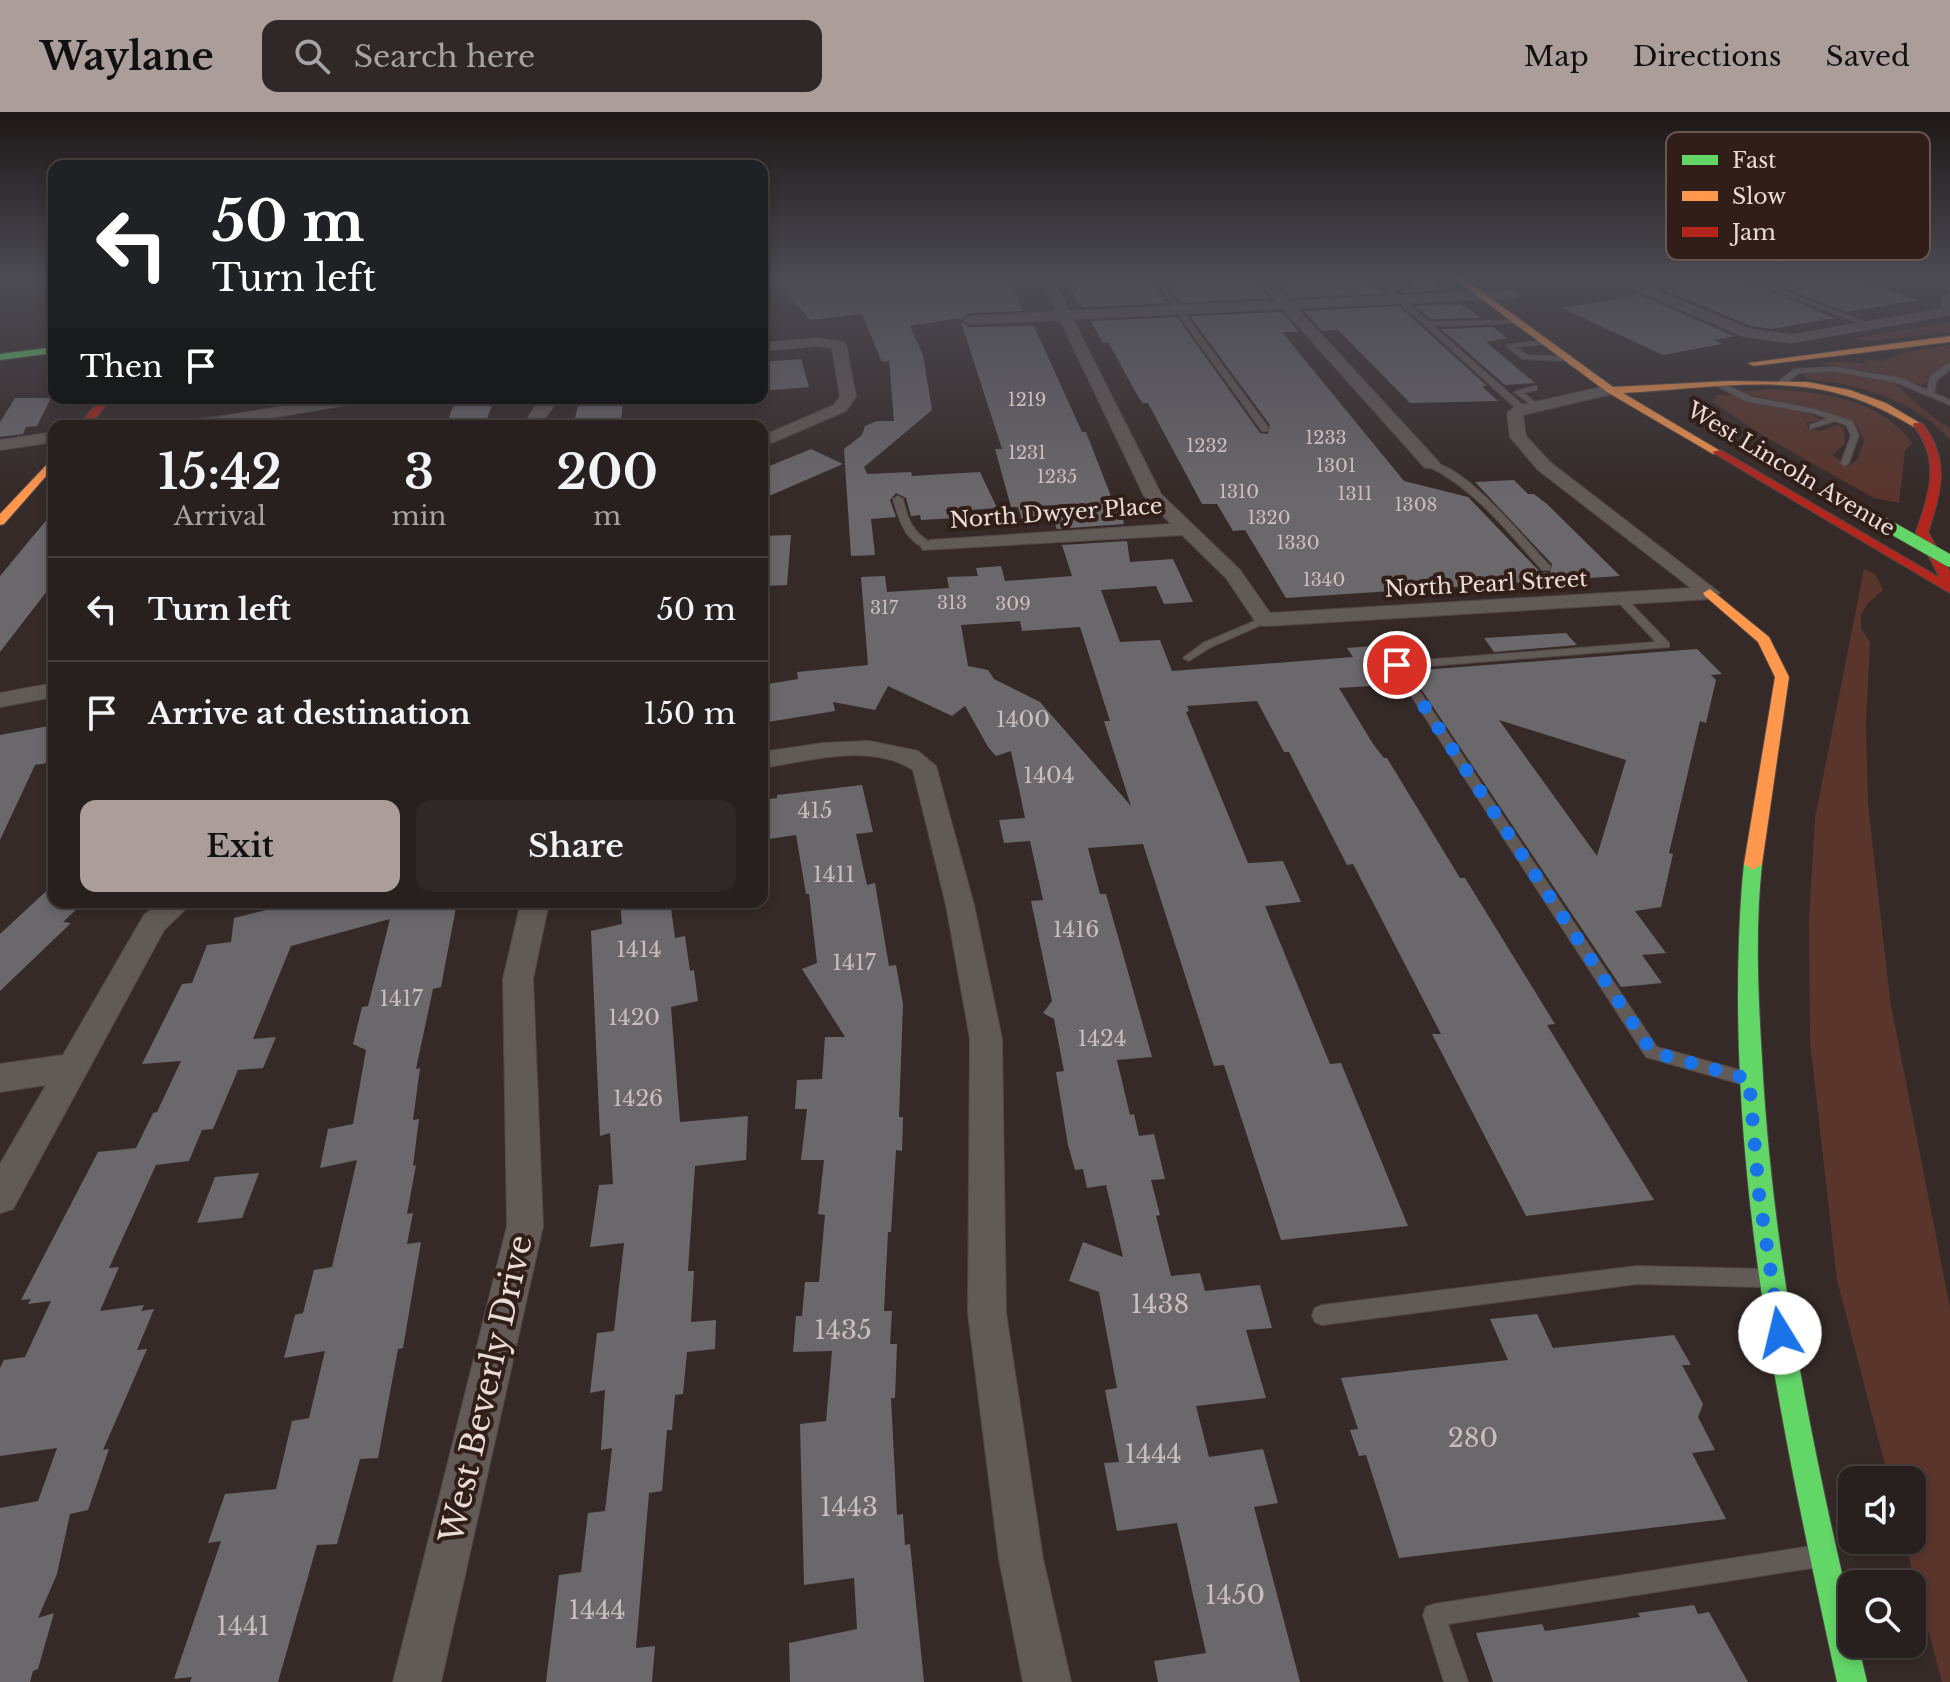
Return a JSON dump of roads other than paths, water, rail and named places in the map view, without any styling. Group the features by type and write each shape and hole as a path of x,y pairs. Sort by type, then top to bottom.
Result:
{"main road":[{"name":"West Lincoln Avenue","path":"1552,348 1611,390 1950,587"},
{"path":"1611,390 1631,374 1866,348"},
{"path":"0,357 48,351"},
{"name":"West Lincoln Avenue","path":"1631,374 1685,406"},
{"path":"1611,390 1782,382 1832,390 1881,405 1925,430 1933,443 1936,469 1933,499 1922,532 1950,587"},
{"path":"88,420 102,404"},
{"path":"0,521 48,467"},
{"name":"West Lincoln Avenue","path":"1861,511 1950,561"},
{"path":"1710,593 1764,638 1779,660 1782,677 1759,801 1749,906 1749,1079 1759,1194 1793,1417 1852,1682"}],"street":[{"path":"768,439 840,408 848,396 840,348"},
{"path":"1082,348 1153,496 1233,574 1264,620"},
{"path":"1325,348 1431,464"},
{"path":"1611,390 1530,400 1515,413 1518,437 1544,466 1710,593"},
{"path":"214,420 326,404"},
{"path":"314,420 320,405"},
{"path":"0,445 48,438"},
{"name":"North Dwyer Place","path":"930,546 1185,529"},
{"name":"North Pearl Street","path":"1264,620 1710,593"},
{"path":"0,700 48,691"},
{"path":"768,759 825,751 870,749 903,752 924,766 960,905 986,1039 987,1313 1021,1559 1047,1682"},
{"path":"0,1197 154,923 172,908"},
{"name":"West Beverly Drive","path":"417,1682 525,1226 518,979 534,908"},
{"path":"0,1078 74,1067"}],"lane":[{"path":"1204,348 1265,429"},
{"path":"1460,348 1530,400"},
{"path":"1514,348 1525,357 1566,359"},
{"path":"1931,392 1933,379 1950,366"},
{"path":"1782,382 1797,371 1834,369 1897,380 1931,392 1950,403"},
{"path":"1720,384 1749,399 1849,423 1855,435 1845,463"},
{"path":"1813,427 1836,418"},
{"path":"1431,464 1456,475 1474,490 1546,568"},
{"path":"898,499 905,528 912,537 930,546"},
{"path":"1622,600 1665,645 1397,665 1652,1052 1749,1079"},
{"path":"1189,658 1207,645 1264,620"},
{"path":"1322,1315 1637,1275 1772,1278"},
{"path":"1456,1682 1434,1615 1824,1556"}]}
